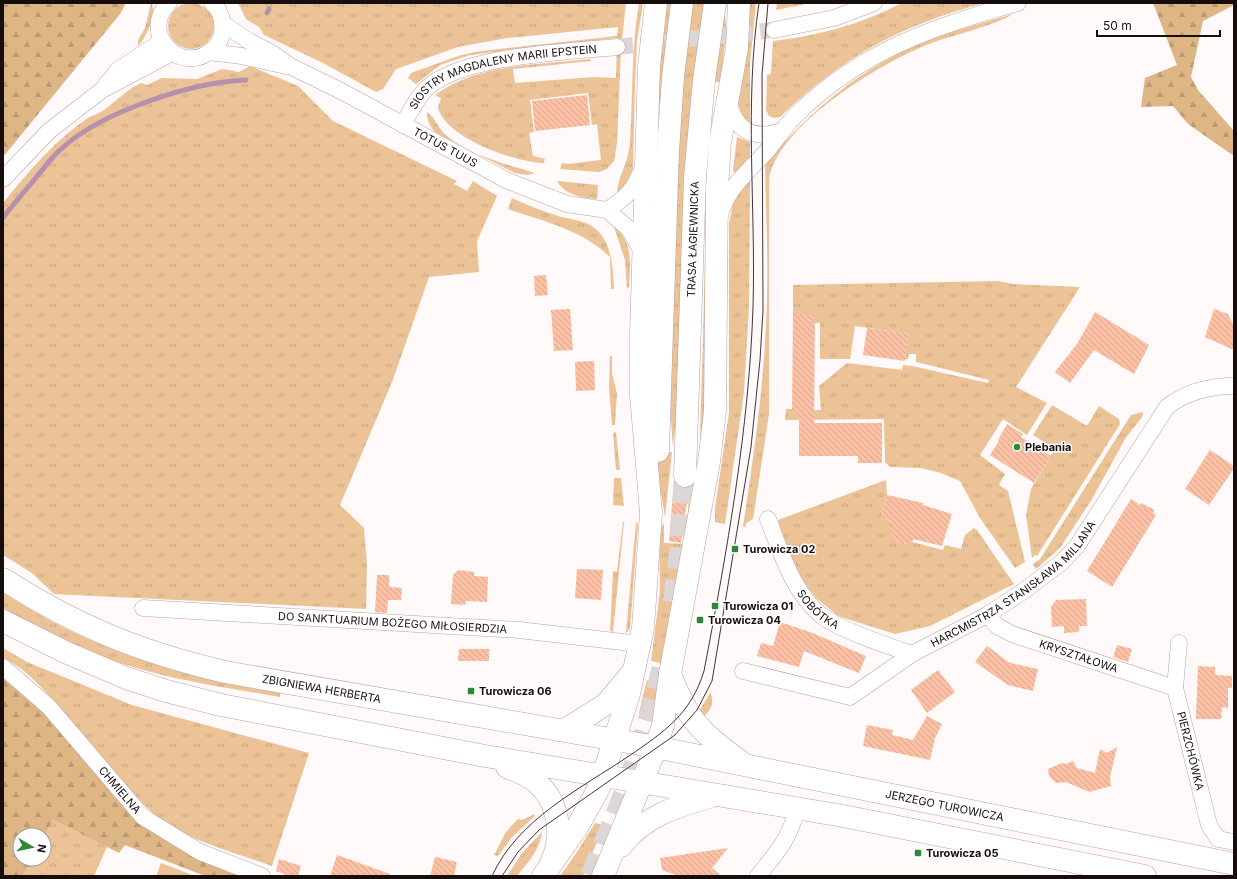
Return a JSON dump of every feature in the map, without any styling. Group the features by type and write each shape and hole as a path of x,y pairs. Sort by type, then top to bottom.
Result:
{"main road":[{"path":"545,873 585,814 603,776 616,740 636,667 640,644 646,596 652,513 640,378 650,48 656,3"},
{"path":"658,451 669,145 675,55 682,3"},
{"name":"TRASA ŁAGIEWNICKA","path":"685,476 695,177 704,80 715,3"},
{"path":"606,871 656,747 663,725 670,674 709,462 714,422 716,229 719,156 738,48 739,3"},
{"name":"ZBIGNIEWA HERBERTA","path":"3,579 46,606 86,626 172,659 224,672 656,747"},
{"path":"3,621 87,662 126,678 166,691 239,709 485,756 926,832 1144,876"},
{"path":"565,730 606,704 636,667"},
{"path":"670,674 686,709 692,718 707,735 745,765"},
{"name":"JERZEGO TUROWICZA","path":"656,747 1234,864"},
{"path":"485,756 531,778 544,790 550,800 556,817 557,831 554,856 545,873"},
{"path":"606,871 625,840 646,821 675,807 716,795"}],"street":[{"path":"166,4 159,24 167,47 181,57 190,59 201,57 209,52 220,40 222,23 220,14 212,3"},
{"path":"774,30 834,18 874,3"},
{"path":"716,229 724,201 730,190 765,153 781,131 805,107 835,81 892,46 950,23 1018,3"},
{"name":"TOTUS TUUS","path":"222,23 232,31 272,53 290,66 403,125 458,156 522,188 567,204 607,210"},
{"path":"3,179 49,131 102,90 167,47"},
{"name":"SIOSTRY MAGDALENY MARII EPSTEIN","path":"403,125 424,91 439,79 457,70 482,63 513,58 617,47"},
{"name":"TOTUS TUUS","path":"209,52 230,54 290,66"},
{"path":"728,101 733,118 742,128 762,136 781,131"},
{"path":"644,254 629,229 607,210 620,202 634,187 640,175 647,149"},
{"name":"HARCMISTRZA STANISŁAWA MILLANA","path":"743,670 850,697 912,654 988,615 1050,572 1077,546 1167,407 1176,400 1196,391 1234,386"},
{"name":"SOBÓTKA","path":"768,519 793,580 808,602 823,616 878,642 912,654"},
{"name":"DO SANKTUARIUM BOŻEGO MIŁOSIERDZIA","path":"143,608 520,630 640,644"},
{"name":"KRYSZTAŁOWA","path":"988,615 997,626 1012,634 1175,688"},
{"name":"PIERZCHÓWKA","path":"1179,643 1175,688 1209,825 1218,839 1234,842"},
{"name":"CHMIELNA","path":"3,667 49,706 143,818 200,852 262,876"},
{"path":"758,876 786,840 792,828 796,809"}],"green space":[{"path":"3,3 126,3 120,14 3,157"},
{"path":"151,3 153,12 150,25 138,46 138,40 145,28"},
{"path":"186,3 196,3 208,9 213,17 213,35 208,43 200,48 186,49 178,46 171,39 168,31 168,21 171,13 178,6"},
{"path":"238,3 626,3 621,49 617,143 614,161 607,169 599,172 560,169 562,163 568,164 601,160 597,124 592,125 588,93 530,100 534,132 529,133 533,156 545,159 544,163 517,159 500,154 468,139 454,129 444,119 438,108 441,98 435,95 470,77 489,71 510,67 590,59 591,61 513,69 515,83 594,77 616,78 617,38 470,55 440,65 416,84 408,78 411,73 461,55 481,51 617,36 618,27 507,38 458,47 396,69 383,89 376,92 323,63 264,35 259,27 246,19"},
{"path":"639,3 643,3 637,41 633,169 626,184 617,193 619,181 628,156 630,143 633,56"},
{"path":"661,3 673,3 663,103 653,103"},
{"path":"692,3 705,3 673,447 670,420 675,212 681,107"},
{"path":"744,3 756,3 750,63 750,123 743,117 738,104"},
{"path":"777,3 810,3 776,10"},
{"path":"902,3 984,3 926,22 899,33 874,46 850,60 827,77 780,117 774,118 769,116 766,110 767,75 771,74 773,41 807,36 839,28 871,17"},
{"path":"1153,3 1234,3 1234,5 1203,21 1191,77 1198,90 1234,131 1234,156 1188,124 1173,106 1141,107 1145,78 1177,65"},
{"path":"725,5 726,31 721,82 713,82"},
{"path":"1013,14 984,26 929,44 885,65 834,98 810,118 790,138 776,159 769,180 769,414 753,519 746,523 745,527 743,527 757,426 765,351 767,244 765,163 801,125 820,108 860,76 882,62 929,40 960,29"},
{"path":"250,66 298,86 333,121 457,181 454,184 467,191 473,181 497,196 477,241 479,272 429,277 392,382 340,505 364,528 367,565 366,609 54,594 32,573 3,555 3,203 32,168 64,136 88,118 102,111 141,83 147,85 162,78 197,79 222,69 239,72"},
{"path":"427,112 433,117 441,130 447,136 464,147 436,133 429,124"},
{"path":"737,137 750,142 750,158 735,173 733,171"},
{"path":"474,152 489,159 535,173 528,175 515,173"},
{"path":"750,180 749,306 744,392 725,524 715,522 715,508 729,413 729,223 734,199"},
{"path":"557,181 598,185 597,199 580,197 569,193 560,186"},
{"path":"512,198 552,214 586,223 597,230 603,237 610,254 614,289 611,289 610,257 599,248 575,233 562,227 508,209"},
{"path":"614,227 625,240 628,247 630,270 629,287 627,289 625,260"},
{"path":"706,228 711,228 711,396 706,450 666,664 651,661 660,591 659,530 664,523 664,543 685,544 691,477 699,477"},
{"path":"998,281 1013,284 1080,287 1016,387 1047,403 1027,435 1003,419 980,455 1005,474 999,485 1008,491 1025,562 1015,568 980,518 960,481 941,473 921,468 890,467 885,462 884,419 785,420 786,409 792,409 792,411 821,410 819,386 847,363 902,370 903,365 912,366 988,383 989,380 916,362 916,354 909,354 908,359 905,359 909,334 855,326 850,359 820,359 820,323 815,323 815,314 793,314 793,285"},
{"path":"610,356 612,356 612,373 617,394 615,425 612,425 609,389"},
{"path":"1052,405 1087,426 1099,406 1119,419 1120,424 1037,556 1035,555 1032,558 1026,515 1031,489 1055,449 1033,435"},
{"path":"1143,412 1142,417 1125,439 1092,499 1060,548 1036,569 1033,564 1040,559 1131,415"},
{"path":"616,432 620,470 616,470 613,433"},
{"path":"650,452 672,452 665,517 661,493 655,488"},
{"path":"614,478 621,478 624,506 613,505"},
{"path":"886,480 887,495 881,518 893,522 896,542 906,544 907,538 912,540 912,542 943,550 945,545 961,549 965,535 974,528 977,530 1014,584 930,626 895,634 838,616 816,598 794,569 784,543 778,520"},
{"path":"623,521 613,632 610,631 613,571 617,572"},
{"path":"636,522 638,524 630,629 626,633"},
{"path":"3,592 68,630 136,658 206,678 280,693 280,697 184,680 113,661 57,637 3,608"},
{"path":"3,648 27,662 132,705 309,753 272,866 194,838 165,823 121,781 40,686 23,670 3,658"},
{"path":"3,676 49,717 143,826 248,876 205,876 125,845 119,853 53,820 49,827 12,827 12,867 28,867 23,876 3,876"},
{"path":"647,680 662,683 658,698 653,707 650,712 642,717 639,713"},
{"path":"710,693 712,697 711,708 700,719 697,715"},
{"path":"534,814 535,816 512,837 498,856 494,855 506,832 518,819 522,820"},
{"path":"53,820 107,847 94,876 23,876 28,867 52,867 52,827 49,827"},
{"path":"595,823 604,825 583,876 560,876 577,852"},
{"path":"542,832 539,844 533,856 517,876 507,876 523,852"},
{"path":"161,863 195,876 156,876"}],"building":[{"path":"587,95 590,125 535,131 532,101"},
{"path":"546,275 548,295 535,296 534,276"},
{"path":"570,309 573,350 554,351 551,310"},
{"path":"1214,309 1228,314 1234,326 1234,350 1205,337"},
{"path":"1095,312 1149,345 1134,374 1094,350 1070,383 1055,372 1077,344"},
{"path":"793,314 815,314 814,423 882,423 882,463 858,463 858,456 799,456 799,411 792,411"},
{"path":"867,328 909,334 905,361 863,355"},
{"path":"594,361 595,390 576,391 575,362"},
{"name":"Plebania","path":"1007,424 1023,434 1021,437 1051,456 1034,483 990,455"},
{"path":"1210,450 1234,466 1234,468 1209,505 1185,489"},
{"path":"674,482 679,487 689,488 681,543 669,541"},
{"path":"887,495 923,503 923,505 952,514 942,546 913,539 913,541 903,544 896,542 890,533 893,522 881,518"},
{"path":"1131,499 1140,505 1142,503 1154,510 1153,513 1156,515 1112,587 1087,571"},
{"path":"577,569 603,570 601,600 575,598"},
{"path":"458,570 474,572 474,576 488,577 487,602 466,601 465,605 451,604 453,575"},
{"path":"377,575 389,575 389,587 402,588 401,600 388,600 387,613 375,612"},
{"path":"1086,599 1087,626 1079,626 1079,632 1064,633 1064,626 1052,627 1051,607 1056,600"},
{"path":"780,622 810,632 866,656 859,673 804,651 799,667 757,656 761,643 773,646"},
{"path":"1117,645 1132,649 1128,662 1113,657"},
{"path":"987,646 1010,663 1038,669 1033,691 1008,685 975,662"},
{"path":"459,649 489,649 489,661 458,661"},
{"path":"1198,666 1215,667 1215,675 1232,676 1232,688 1228,688 1228,708 1222,707 1221,719 1196,719"},
{"path":"938,670 955,692 927,713 911,690"},
{"path":"927,716 942,724 935,738 930,760 863,746 867,725 893,730 892,735 913,740"},
{"path":"1117,747 1110,777 1111,786 1089,792 1066,782 1056,783 1049,776 1048,769 1062,763 1066,764 1073,761 1077,768 1095,773 1100,749 1107,753"},
{"path":"728,848 712,868 721,876 679,876 662,870 660,858"},
{"path":"337,855 390,874 389,876 330,876"},
{"path":"435,857 457,862 454,876 430,876"},
{"path":"279,859 301,866 298,876 289,876 276,871"}],"waterway":[{"path":"267,13 269,9"},
{"path":"3,218 57,153 77,136 98,123 122,112 174,93 200,86 246,80"}],"tunnel":[{"path":"617,47 774,30"},
{"path":"674,602 680,552 685,476"},
{"path":"591,876 641,747 657,693 663,666"}],"tram line":[{"path":"492,876 503,856 517,838 534,822 571,793 654,739 675,721 692,699 704,671 736,490 751,353 754,269 751,117 752,78 759,3"},
{"path":"502,876 518,852 539,830 675,735 697,710 712,681 751,447 760,360 763,310 762,75 768,3"}],"place":[{"name":"Plebania","path":"1017,447"},
{"name":"Turowicza 02","path":"735,549"},
{"name":"Turowicza 01","path":"715,606"},
{"name":"Turowicza 04","path":"700,620"},
{"name":"Turowicza 06","path":"471,691"},
{"name":"Turowicza 05","path":"918,853"}]}
